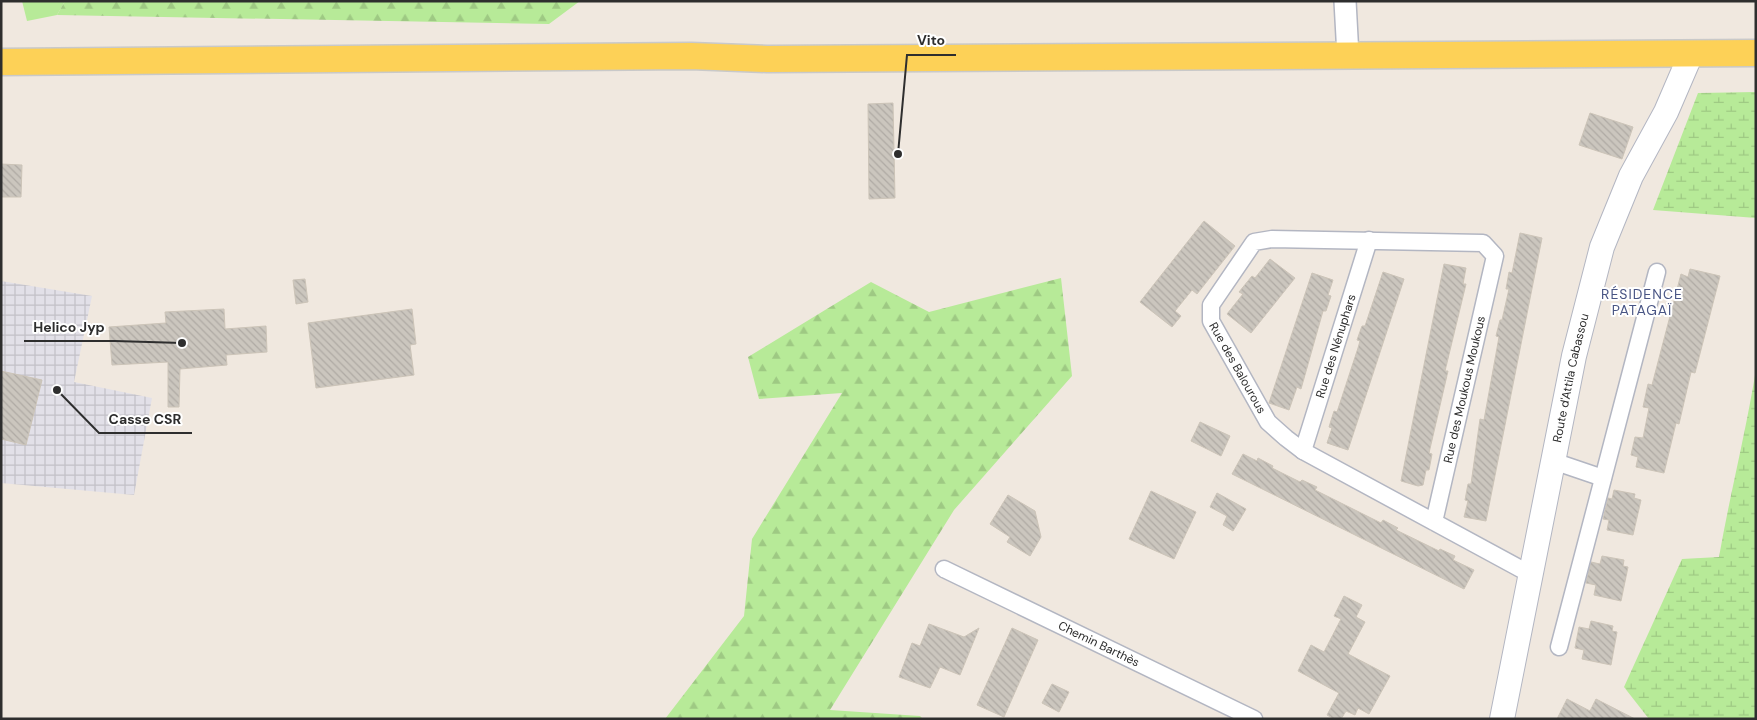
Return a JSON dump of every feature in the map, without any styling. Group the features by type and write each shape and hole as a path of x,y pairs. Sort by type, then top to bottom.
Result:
{"main road":[{"path":"1,62 691,56 767,59 1756,53"},
{"name":"Route d'Attila Cabassou","path":"1502,719 1574,356 1602,247 1631,176 1666,112 1691,54"}],"street":[{"path":"1345,1 1348,56"},
{"name":"Rue des Balourous","path":"1495,256 1484,243 1272,239 1254,242 1211,305 1211,321 1268,422 1303,451 1530,574"},
{"name":"Rue des Nénuphars","path":"1303,451 1369,240"},
{"name":"Rue des Moukous Moukous","path":"1434,522 1495,256"},
{"path":"1559,647 1657,272"},
{"path":"1553,461 1603,478"},
{"name":"Chemin Barthès","path":"944,569 1254,719"}],"shaded area":[{"path":"1,281 92,296 74,382 152,398 134,495 1,483"}],"green space":[{"path":"22,1 65,1 57,15 27,21"},
{"path":"65,1 580,1 549,24 57,15"},
{"path":"1756,92 1756,218 1653,210 1698,93"},
{"path":"1061,278 1072,376 954,510 830,710 920,716 923,719 665,719 744,616 752,539 842,393 759,399 748,357 871,282 929,312"},
{"path":"1756,369 1756,719 1649,719 1624,687 1682,559 1719,557"}],"building":[{"path":"893,103 895,198 869,199 868,104"},
{"path":"1590,113 1633,127 1622,159 1579,145"},
{"path":"1,164 22,165 21,197 1,197"},
{"path":"1204,221 1235,246 1197,294 1192,290 1175,311 1181,316 1172,327 1140,302"},
{"path":"1520,233 1542,238 1486,521 1464,517 1468,501 1465,500 1468,484 1471,484 1480,419 1484,420 1499,337 1496,336 1500,320 1502,320 1509,289 1506,289 1509,272 1512,273"},
{"path":"1270,259 1295,278 1251,333 1227,314 1243,294 1239,292 1252,276 1255,278"},
{"path":"1444,264 1466,268 1463,284 1466,284 1445,371 1448,371 1429,453 1432,454 1429,470 1426,470 1423,485 1418,486 1401,481"},
{"path":"1690,269 1720,276 1695,373 1691,372 1679,424 1676,423 1664,473 1636,467 1638,457 1631,455 1635,437 1643,438 1649,408 1643,407 1648,384 1652,385 1681,274 1688,277"},
{"path":"1383,272 1404,279 1348,450 1327,443 1332,428 1329,427 1334,411 1337,412 1360,341 1357,340 1362,326 1365,326"},
{"path":"1312,273 1333,280 1328,295 1331,296 1326,311 1323,311 1301,389 1297,387 1289,410 1269,403"},
{"path":"305,279 308,302 296,304 293,280"},
{"path":"224,309 225,329 266,326 267,352 226,355 227,365 180,369 179,407 168,407 168,362 112,365 109,327 166,323 165,312"},
{"path":"412,309 416,344 410,345 414,375 316,388 308,323"},
{"path":"1,371 42,380 26,445 1,439"},
{"path":"1200,422 1230,436 1221,456 1191,441"},
{"path":"1243,454 1257,461 1258,458 1273,466 1272,468 1300,482 1302,480 1317,487 1315,490 1381,523 1383,520 1398,528 1396,530 1439,551 1440,549 1455,556 1453,560 1474,570 1464,589 1232,474"},
{"path":"1614,490 1635,494 1634,498 1641,500 1633,535 1607,530 1609,520 1603,519 1608,498 1612,499"},
{"path":"1151,491 1196,512 1174,559 1129,539"},
{"path":"1217,493 1246,509 1233,531 1223,525 1227,516 1210,507"},
{"path":"1008,495 1035,511 1041,537 1030,556 1007,542 1010,537 990,524"},
{"path":"1602,556 1624,560 1623,566 1628,567 1621,601 1594,595 1596,585 1586,583 1591,562 1600,564"},
{"path":"1344,596 1362,605 1356,617 1365,622 1348,654 1390,676 1369,714 1358,708 1355,715 1346,711 1341,719 1334,719 1327,715 1339,693 1298,671 1311,645 1324,652 1341,619 1334,616"},
{"path":"1591,621 1613,626 1612,631 1617,632 1611,665 1582,659 1584,650 1575,648 1579,627 1589,629"},
{"path":"929,624 964,637 979,628 960,675 940,667 930,688 899,677 912,643 920,646"},
{"path":"1012,628 1038,640 1004,717 977,705"},
{"path":"1052,684 1069,692 1059,712 1042,703"},
{"path":"1567,699 1590,711 1596,699 1635,719 1557,719"}],"place":[{"name":"Vito","path":"898,154"},
{"name":"Helico Jyp","path":"182,343"},
{"name":"Casse CSR","path":"57,390"}],"district":[{"name":"RÉSIDENCE PATAGAÏ","path":"1642,302"}]}
